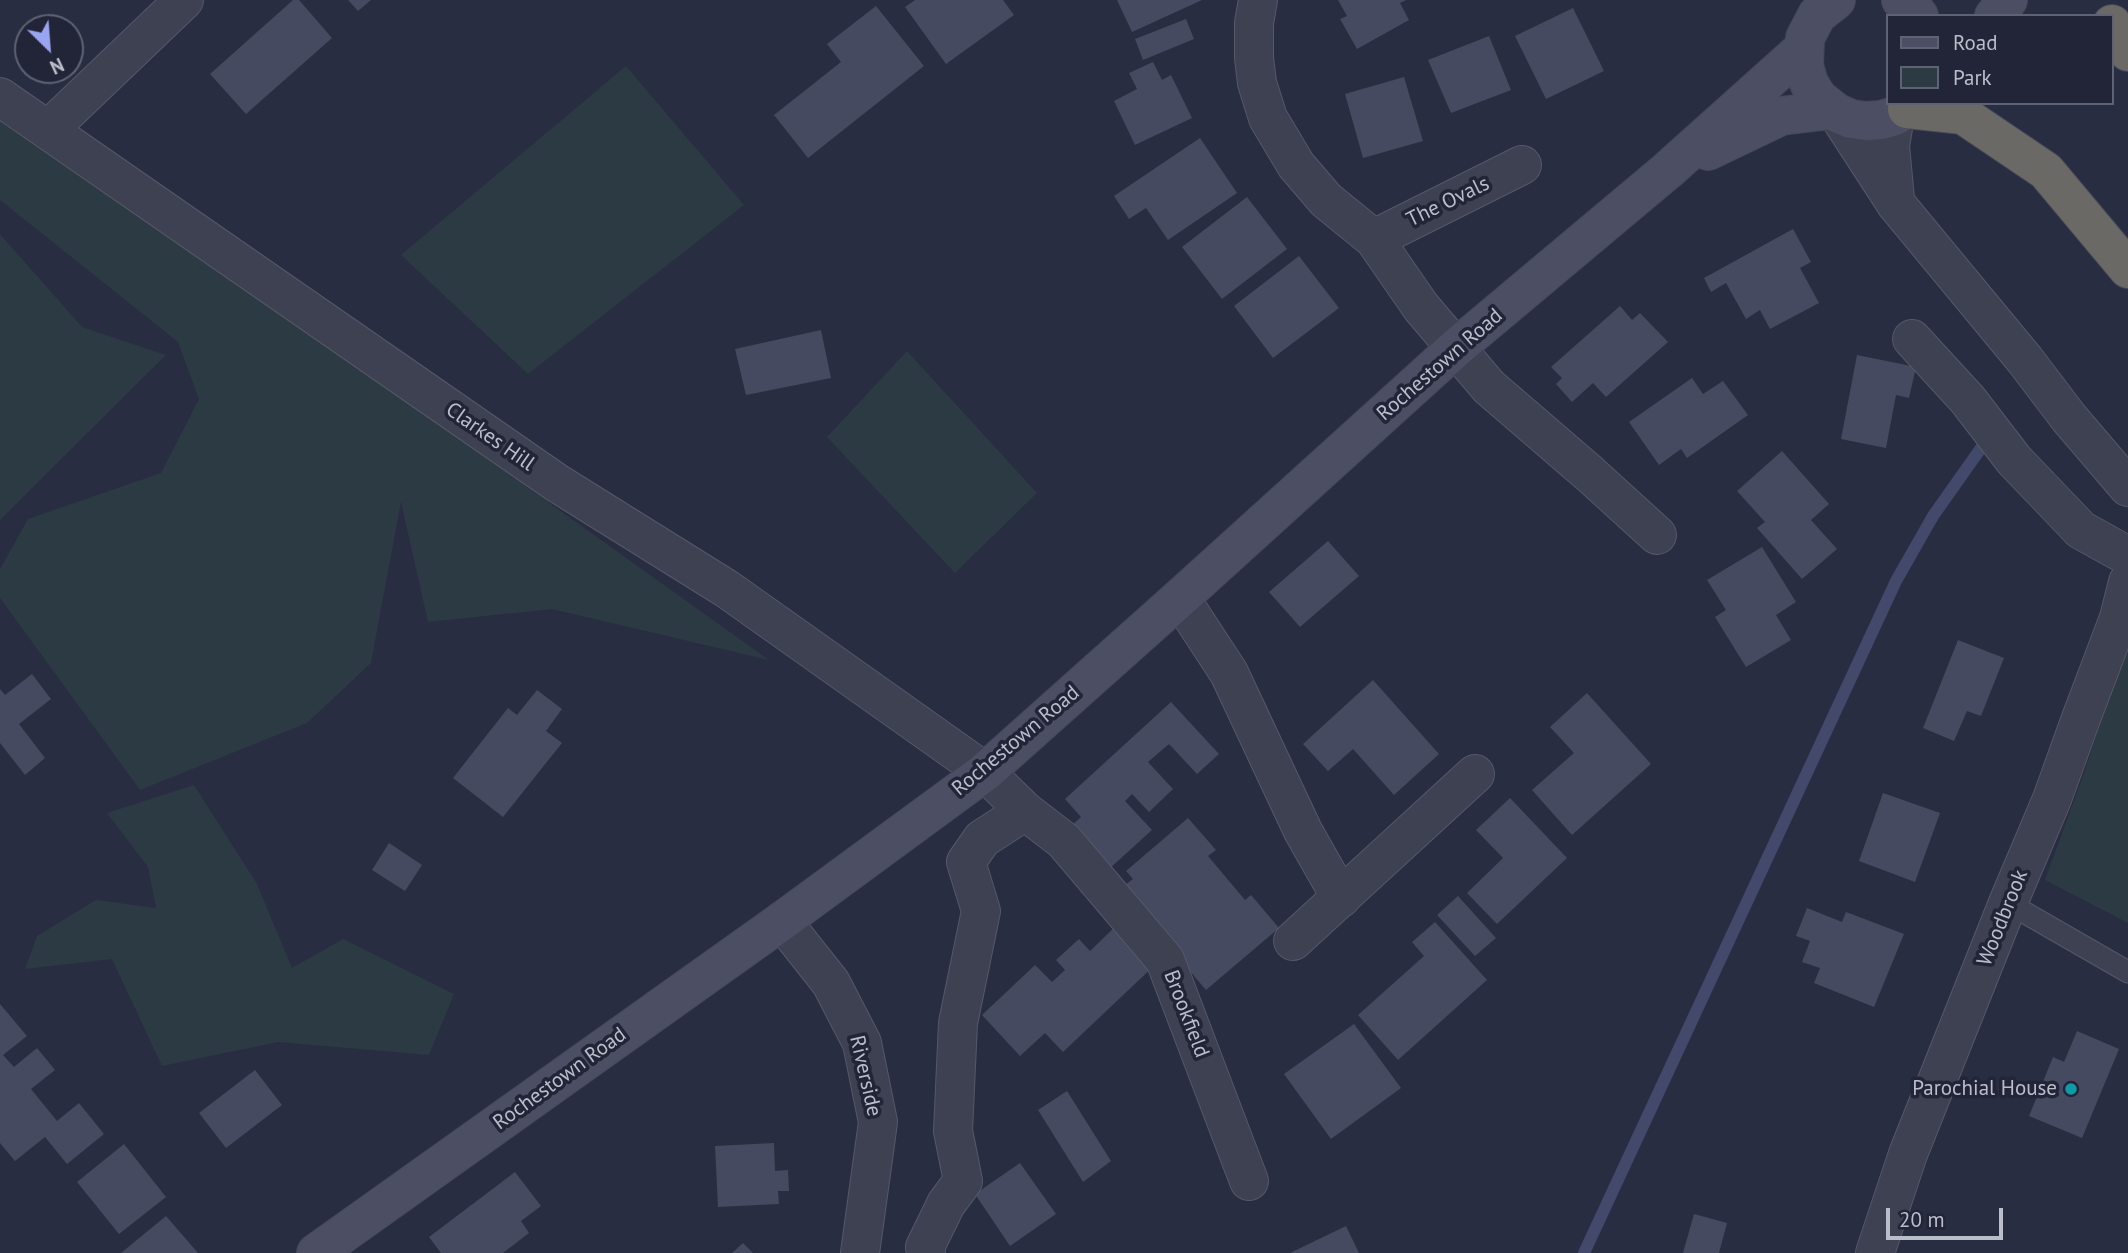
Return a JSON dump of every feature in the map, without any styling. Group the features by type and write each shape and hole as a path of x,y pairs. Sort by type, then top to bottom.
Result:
{"highway":[{"path":"1906,109 1963,115 2046,171 2128,270"}],"main road":[{"name":"Rochestown Road","path":"316,1253 985,772 1457,347 1668,170 1817,15 1836,0"},
{"path":"1901,0 1918,14"},
{"path":"1996,14 2008,0"},
{"path":"1807,26 1804,66 1809,83 1818,98 1834,111"},
{"name":"Rochestown Road","path":"1668,170 1781,116 1834,111 1851,119 1866,121 1881,120 1906,109"}],"street":[{"path":"48,130 184,0"},
{"path":"1258,0 1254,23 1257,83 1268,118 1296,165 1326,200 1374,239 1422,307 1489,387 1657,535"},
{"name":"Clarkes Hill","path":"0,97 556,483 727,589 985,772 1026,811"},
{"path":"1896,204 1889,146 1906,109"},
{"path":"1834,111 1896,204 2128,487"},
{"name":"The Ovals","path":"1374,239 1522,165"},
{"path":"1912,339 1968,400 2014,460 2081,530 2128,556"},
{"name":"Woodbrook","path":"1875,1253 1908,1154 2052,799 2119,618 2128,582"},
{"path":"1180,598 1228,673 1303,831 1341,898"},
{"path":"1293,941 1475,774"},
{"path":"926,1253 925,1247 946,1204 963,1181 953,1131 958,1023 981,911 966,862 982,839 1026,811"},
{"name":"Brookfield","path":"1026,811 1064,841 1165,960 1249,1181"},
{"name":"Riverside","path":"782,920 831,984 862,1043 878,1122 860,1253"}],"lane":[{"path":"2008,904 2128,972"}],"green space":[{"path":"626,66 744,205 528,374 401,255"},
{"path":"0,119 299,324 769,660 552,609 428,622 401,502 371,663 307,723 140,790 0,598 0,569 28,519 161,473 199,399 178,342 0,200"},
{"path":"0,234 82,327 166,355 0,520"},
{"path":"907,351 1037,493 955,573 827,437"},
{"path":"2128,638 2128,923 2045,880 2084,773"},
{"path":"194,785 257,884 292,968 343,939 454,994 429,1055 278,1042 162,1066 112,959 25,969 37,936 96,900 156,908 148,867 107,813"}],"building":[{"path":"293,0 299,0 332,38 246,114 210,74"},
{"path":"348,0 371,0 358,11"},
{"path":"915,0 1003,0 1014,15 946,64 905,7"},
{"path":"1117,0 1202,0 1132,32"},
{"path":"1338,0 1406,0 1400,3 1409,20 1357,49 1340,19 1347,16"},
{"path":"876,6 924,66 808,158 774,115 841,62 827,44"},
{"path":"1573,8 1604,71 1546,99 1515,36"},
{"path":"1186,19 1194,39 1143,60 1135,39"},
{"path":"1489,36 1511,90 1451,113 1428,60"},
{"path":"1153,62 1162,80 1171,75 1192,118 1135,145 1114,101 1137,89 1129,73"},
{"path":"1404,77 1423,141 1363,158 1345,94"},
{"path":"1200,138 1237,193 1168,240 1146,208 1129,219 1114,196"},
{"path":"1247,197 1287,249 1222,299 1182,247"},
{"path":"1793,229 1811,262 1800,268 1819,303 1770,329 1760,310 1746,319 1726,283 1711,292 1704,278"},
{"path":"1299,256 1339,308 1273,358 1234,306"},
{"path":"1620,306 1632,320 1640,313 1668,342 1606,397 1593,383 1572,402 1556,384 1562,378 1551,367"},
{"path":"821,330 831,378 746,395 735,349"},
{"path":"1857,355 1916,367 1909,398 1896,395 1886,448 1841,439"},
{"path":"1692,378 1703,394 1723,381 1748,415 1687,458 1681,449 1659,465 1629,422"},
{"path":"1782,451 1829,504 1811,520 1837,549 1802,579 1757,528 1765,522 1737,491"},
{"path":"1328,541 1359,576 1300,627 1269,592"},
{"path":"1762,547 1796,602 1776,615 1791,640 1746,667 1715,617 1726,610 1707,580"},
{"path":"1958,640 2004,658 1981,716 1967,711 1954,741 1923,728"},
{"path":"32,674 51,699 19,724 45,758 25,775 0,743 0,689 5,695"},
{"path":"1373,680 1439,754 1394,795 1353,749 1328,771 1303,744"},
{"path":"537,690 562,709 546,731 562,743 503,817 453,778 508,708 517,715"},
{"path":"1587,693 1651,764 1572,835 1532,790 1574,753 1550,727"},
{"path":"1171,702 1219,754 1197,774 1169,744 1148,762 1173,789 1149,812 1132,794 1125,801 1152,830 1109,869 1070,827 1081,817 1065,799"},
{"path":"1883,793 1940,813 1915,882 1859,861"},
{"path":"1510,798 1567,858 1497,924 1467,893 1503,858 1476,830"},
{"path":"1188,818 1216,850 1208,856 1245,900 1251,895 1279,928 1206,990 1120,889 1133,879 1126,871"},
{"path":"389,843 422,865 405,891 372,870"},
{"path":"1458,896 1496,938 1475,956 1437,915"},
{"path":"1807,908 1842,922 1846,912 1904,934 1874,1007 1814,983 1820,968 1802,962 1810,941 1796,936"},
{"path":"1435,922 1487,980 1398,1060 1358,1015 1424,956 1412,942"},
{"path":"1119,923 1157,963 1063,1052 1045,1033 1020,1056 982,1015 1035,965 1052,982 1065,970 1056,960 1079,939 1090,951"},
{"path":"0,1004 27,1036 3,1055 14,1067 37,1048 55,1070 31,1089 57,1121 79,1103 104,1134 67,1164 45,1137 15,1161 0,1143"},
{"path":"1354,1024 1401,1088 1331,1139 1284,1074"},
{"name":"Parochial House","path":"2077,1031 2119,1049 2082,1138 2029,1116 2053,1057 2064,1062"},
{"path":"255,1070 282,1105 226,1148 199,1113"},
{"path":"1067,1091 1111,1161 1083,1182 1038,1110"},
{"path":"774,1143 775,1171 788,1170 789,1191 778,1191 779,1204 718,1207 715,1146"},
{"path":"124,1144 166,1197 119,1234 77,1182"},
{"path":"1020,1163 1056,1214 1010,1246 975,1194"},
{"path":"515,1172 541,1206 521,1221 529,1233 503,1253 441,1253 429,1237"},
{"path":"1694,1214 1727,1223 1719,1253 1683,1253"},
{"path":"166,1216 198,1253 121,1253"},
{"path":"1346,1226 1359,1253 1290,1253"},
{"path":"743,1243 753,1253 732,1253"}],"waterway":[{"path":"1584,1253 1896,581 1933,516 1986,441"}],"place":[{"name":"Parochial House","path":"2071,1089"}]}
